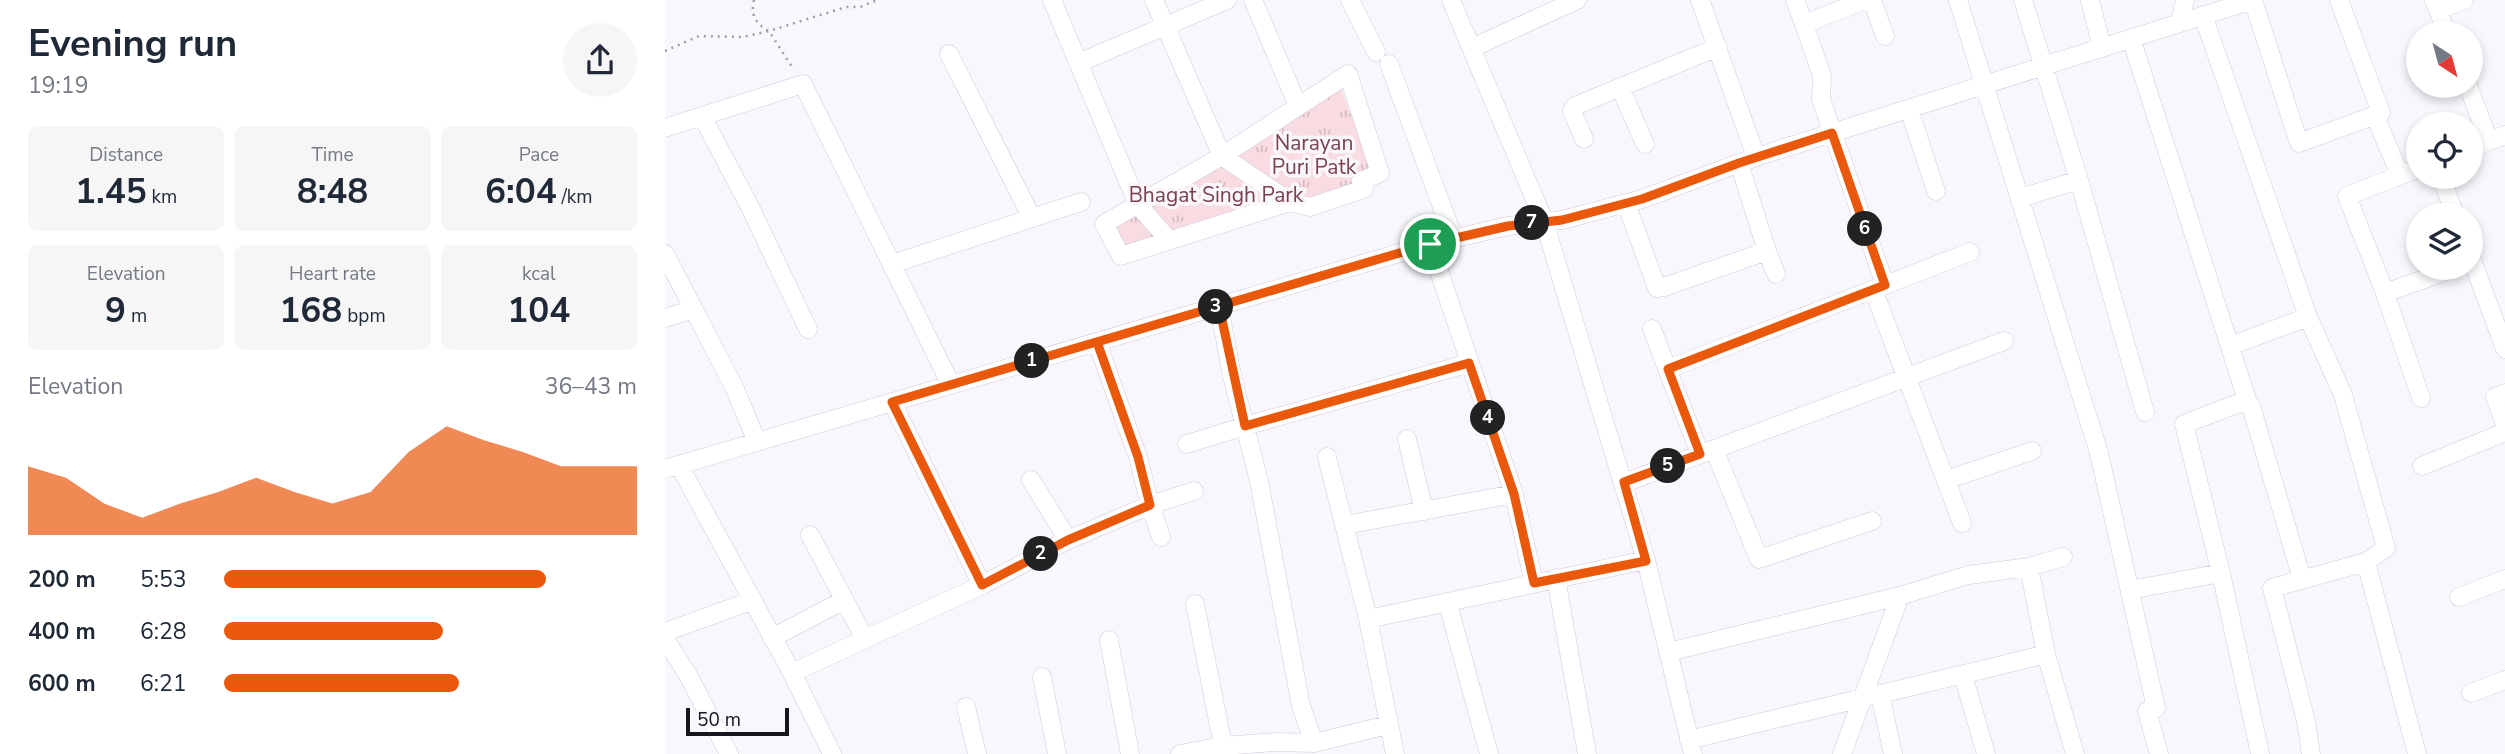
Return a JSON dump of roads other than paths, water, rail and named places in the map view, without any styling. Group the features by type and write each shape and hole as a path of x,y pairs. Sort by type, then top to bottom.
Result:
{"street":[{"path":"1052,0 1138,205 1169,240"},
{"path":"1154,0 1222,156 1290,202 1310,207 1364,189 1361,181 1380,173 1347,74 1222,156 1104,224 1121,256 1290,202"},
{"path":"1078,63 1227,0"},
{"path":"1253,0 1299,106"},
{"path":"1350,0 1382,58 1454,239"},
{"path":"1451,0 1544,221 1624,482 1691,747 1862,698 2046,654"},
{"path":"1472,48 1548,6 1577,0"},
{"path":"1700,0 1756,157"},
{"path":"1795,0 1822,76 1821,99 1906,377 1962,523"},
{"path":"1804,24 1865,0"},
{"path":"1871,0 1885,36"},
{"path":"1958,0 2099,453 2156,708 2147,711 2159,754"},
{"path":"2023,0 2079,180 2145,412"},
{"path":"2090,0 2102,48"},
{"path":"2180,22 2185,0"},
{"path":"832,754 792,673 672,467 1430,244 1508,226 1562,220 1626,203 1756,157 2253,0 2299,143 2381,113 2339,0"},
{"path":"2436,5 2464,0"},
{"path":"2203,15 2308,317 2343,395 2386,548 2366,562 2271,588 2311,754"},
{"path":"2131,38 2247,400 2251,405 2302,579"},
{"path":"1584,139 1572,108 1718,47"},
{"path":"949,54 1032,218"},
{"path":"665,128 803,84 951,385"},
{"path":"1620,87 1645,144"},
{"path":"2475,98 2497,138"},
{"path":"1909,109 1936,191"},
{"path":"2375,116 2400,175"},
{"path":"702,117 750,207 808,330"},
{"path":"1739,163 1776,274"},
{"path":"2406,173 2340,199 2385,293 2421,398"},
{"path":"2020,198 2079,180"},
{"path":"892,264 1081,202"},
{"path":"1626,203 1657,288 1767,251"},
{"path":"1430,244 1514,494 1534,583"},
{"path":"1668,369 1970,252"},
{"path":"665,254 735,389 757,442"},
{"path":"2385,293 2421,280"},
{"path":"2479,280 2505,349"},
{"path":"1219,306 1259,481 1301,706 1314,743"},
{"path":"665,318 694,309"},
{"path":"2230,346 2308,317"},
{"path":"1652,329 1668,369 1759,559 1872,521"},
{"path":"1624,482 2004,341"},
{"path":"1097,342 1138,457 1161,537"},
{"path":"1188,444 1469,363"},
{"path":"2505,393 2495,397 2505,424"},
{"path":"2247,400 2185,424 2260,754"},
{"path":"892,402 982,585"},
{"path":"2422,466 2505,432"},
{"path":"1407,439 1424,511"},
{"path":"1946,480 2032,451"},
{"path":"1327,457 1368,620 1395,754"},
{"path":"1031,481 1068,540"},
{"path":"792,673 982,585 1068,540 1150,505 1194,491"},
{"path":"1345,525 1514,494"},
{"path":"810,535 865,639"},
{"path":"1668,652 1900,596 1968,575 2029,567 2063,557"},
{"path":"1368,620 1646,561"},
{"path":"2366,562 2417,754"},
{"path":"2029,567 2046,654 2075,754"},
{"path":"2130,590 2221,573"},
{"path":"1556,578 1587,754"},
{"path":"2459,597 2505,579"},
{"path":"1842,754 1900,596"},
{"path":"772,638 844,600"},
{"path":"665,632 751,601"},
{"path":"1195,604 1223,746"},
{"path":"1448,604 1489,754"},
{"path":"665,639 688,675 729,754"},
{"path":"1109,640 1130,754"},
{"path":"1963,675 1986,754"},
{"path":"1042,677 1057,754"},
{"path":"2470,693 2505,680"},
{"path":"1880,694 1893,754"},
{"path":"966,707 977,754"},
{"path":"1180,754 1223,746 1276,742 1314,743 1388,725"}],"park label":[{"name":"Narayan Puri Patk","path":"1314,155"},
{"name":"Bhagat Singh Park","path":"1216,195"}]}
